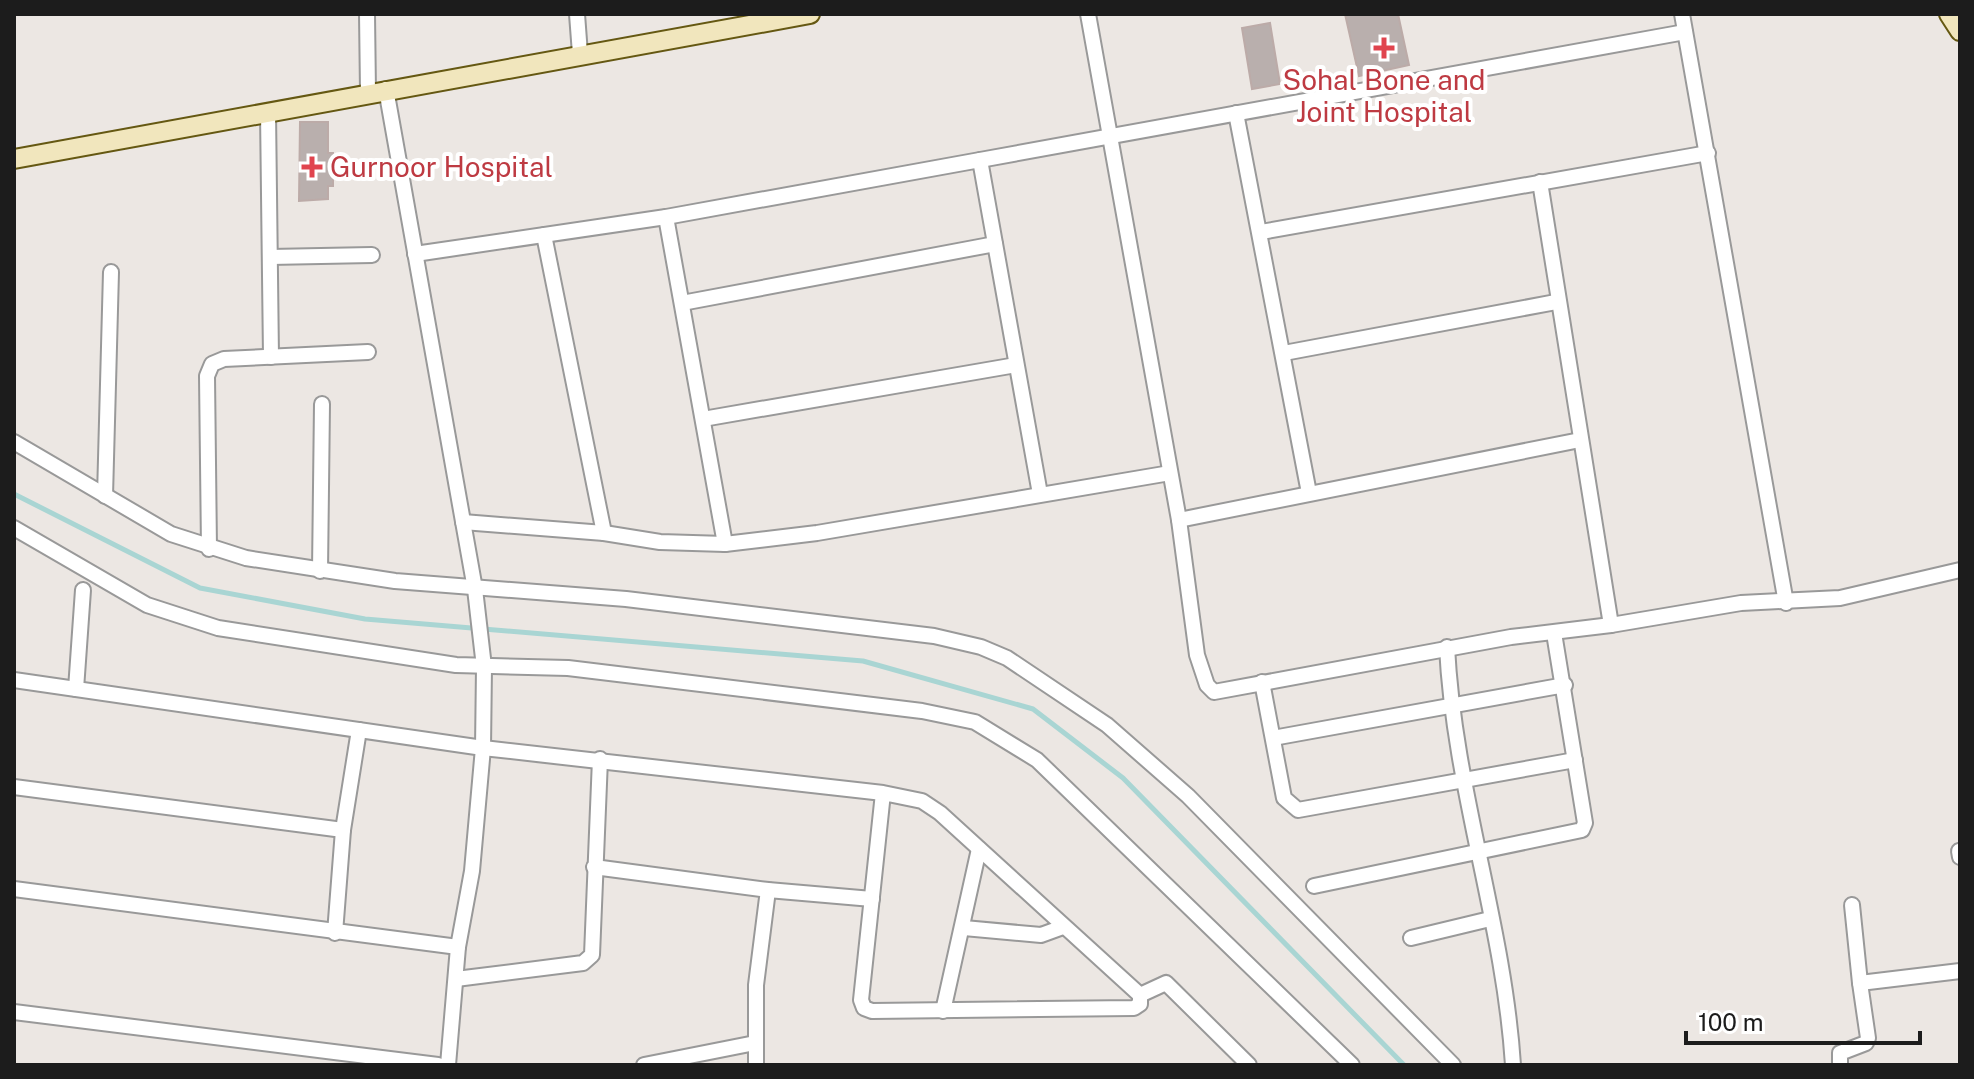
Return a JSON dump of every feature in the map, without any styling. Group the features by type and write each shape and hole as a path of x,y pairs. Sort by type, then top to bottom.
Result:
{"main road":[{"path":"14,159 377,90 810,14"},
{"path":"1949,14 1960,31"}],"street":[{"path":"367,14 377,90 415,254 476,593 483,662 483,748 472,871 458,947 448,1065"},
{"path":"577,14 580,54"},
{"path":"1088,14 1179,520 1197,655 1207,685 1219,692 1447,647 1611,625 1741,603 1840,598 1960,570"},
{"path":"1682,14 1786,603"},
{"path":"415,254 666,217 1685,32"},
{"path":"268,112 271,357"},
{"path":"1236,113 1309,493"},
{"path":"1261,232 1708,153"},
{"path":"980,160 1040,494"},
{"path":"1540,182 1556,302 1611,625"},
{"path":"666,217 725,544"},
{"path":"544,235 604,533"},
{"path":"682,303 995,244"},
{"path":"270,257 372,255"},
{"path":"105,496 111,272"},
{"path":"1284,353 1556,302"},
{"path":"209,549 208,369 216,361 224,359 368,352"},
{"path":"703,419 1016,365"},
{"path":"320,571 322,404"},
{"path":"1179,520 1580,440"},
{"path":"14,442 171,534 209,549 320,571 476,593 626,599 934,636 981,647 1007,658 1107,725 1188,796 1453,1065"},
{"path":"463,522 604,533 660,542 725,544 817,533 1170,473"},
{"path":"14,528 147,605 218,628 411,659 568,668 922,711 989,728 1037,760 1352,1065"},
{"path":"76,689 83,590"},
{"path":"1314,886 1582,830 1585,823 1565,685 1554,633"},
{"path":"1447,647 1450,706 1462,782 1506,991 1513,1065"},
{"path":"14,680 483,748 883,793 922,801 940,813 1142,1000 1134,1008 872,1011 862,1005 883,793"},
{"path":"1262,682 1284,798 1298,810 1575,760"},
{"path":"1273,738 1565,685"},
{"path":"335,933 343,830 359,730"},
{"path":"456,979 588,960 593,949 600,759"},
{"path":"14,787 343,830"},
{"path":"943,1011 964,928 979,849"},
{"path":"1959,851 1960,857"},
{"path":"594,867 768,890 872,899"},
{"path":"14,889 458,947"},
{"path":"756,1065 756,985 768,890"},
{"path":"1840,1065 1840,1053 1866,1043 1868,1038 1852,905"},
{"path":"1411,938 1490,919"},
{"path":"964,928 1041,935 1063,927"},
{"path":"1860,983 1960,971"},
{"path":"1140,995 1166,983 1249,1065"},
{"path":"14,1012 438,1065"},
{"path":"644,1065 755,1043"}],"building":[{"path":"1345,14 1398,14 1409,65 1359,76"},
{"path":"1270,23 1280,84 1252,89 1242,28"},
{"path":"300,122 328,122 328,153 333,153 333,186 328,186 328,199 299,201"}],"waterway":[{"path":"14,494 200,588 365,619 863,661 1033,709 1123,778 1404,1065"}],"place":[{"name":"Sohal Bone and Joint Hospital","path":"1384,48"},
{"name":"Gurnoor Hospital","path":"312,167"}]}
